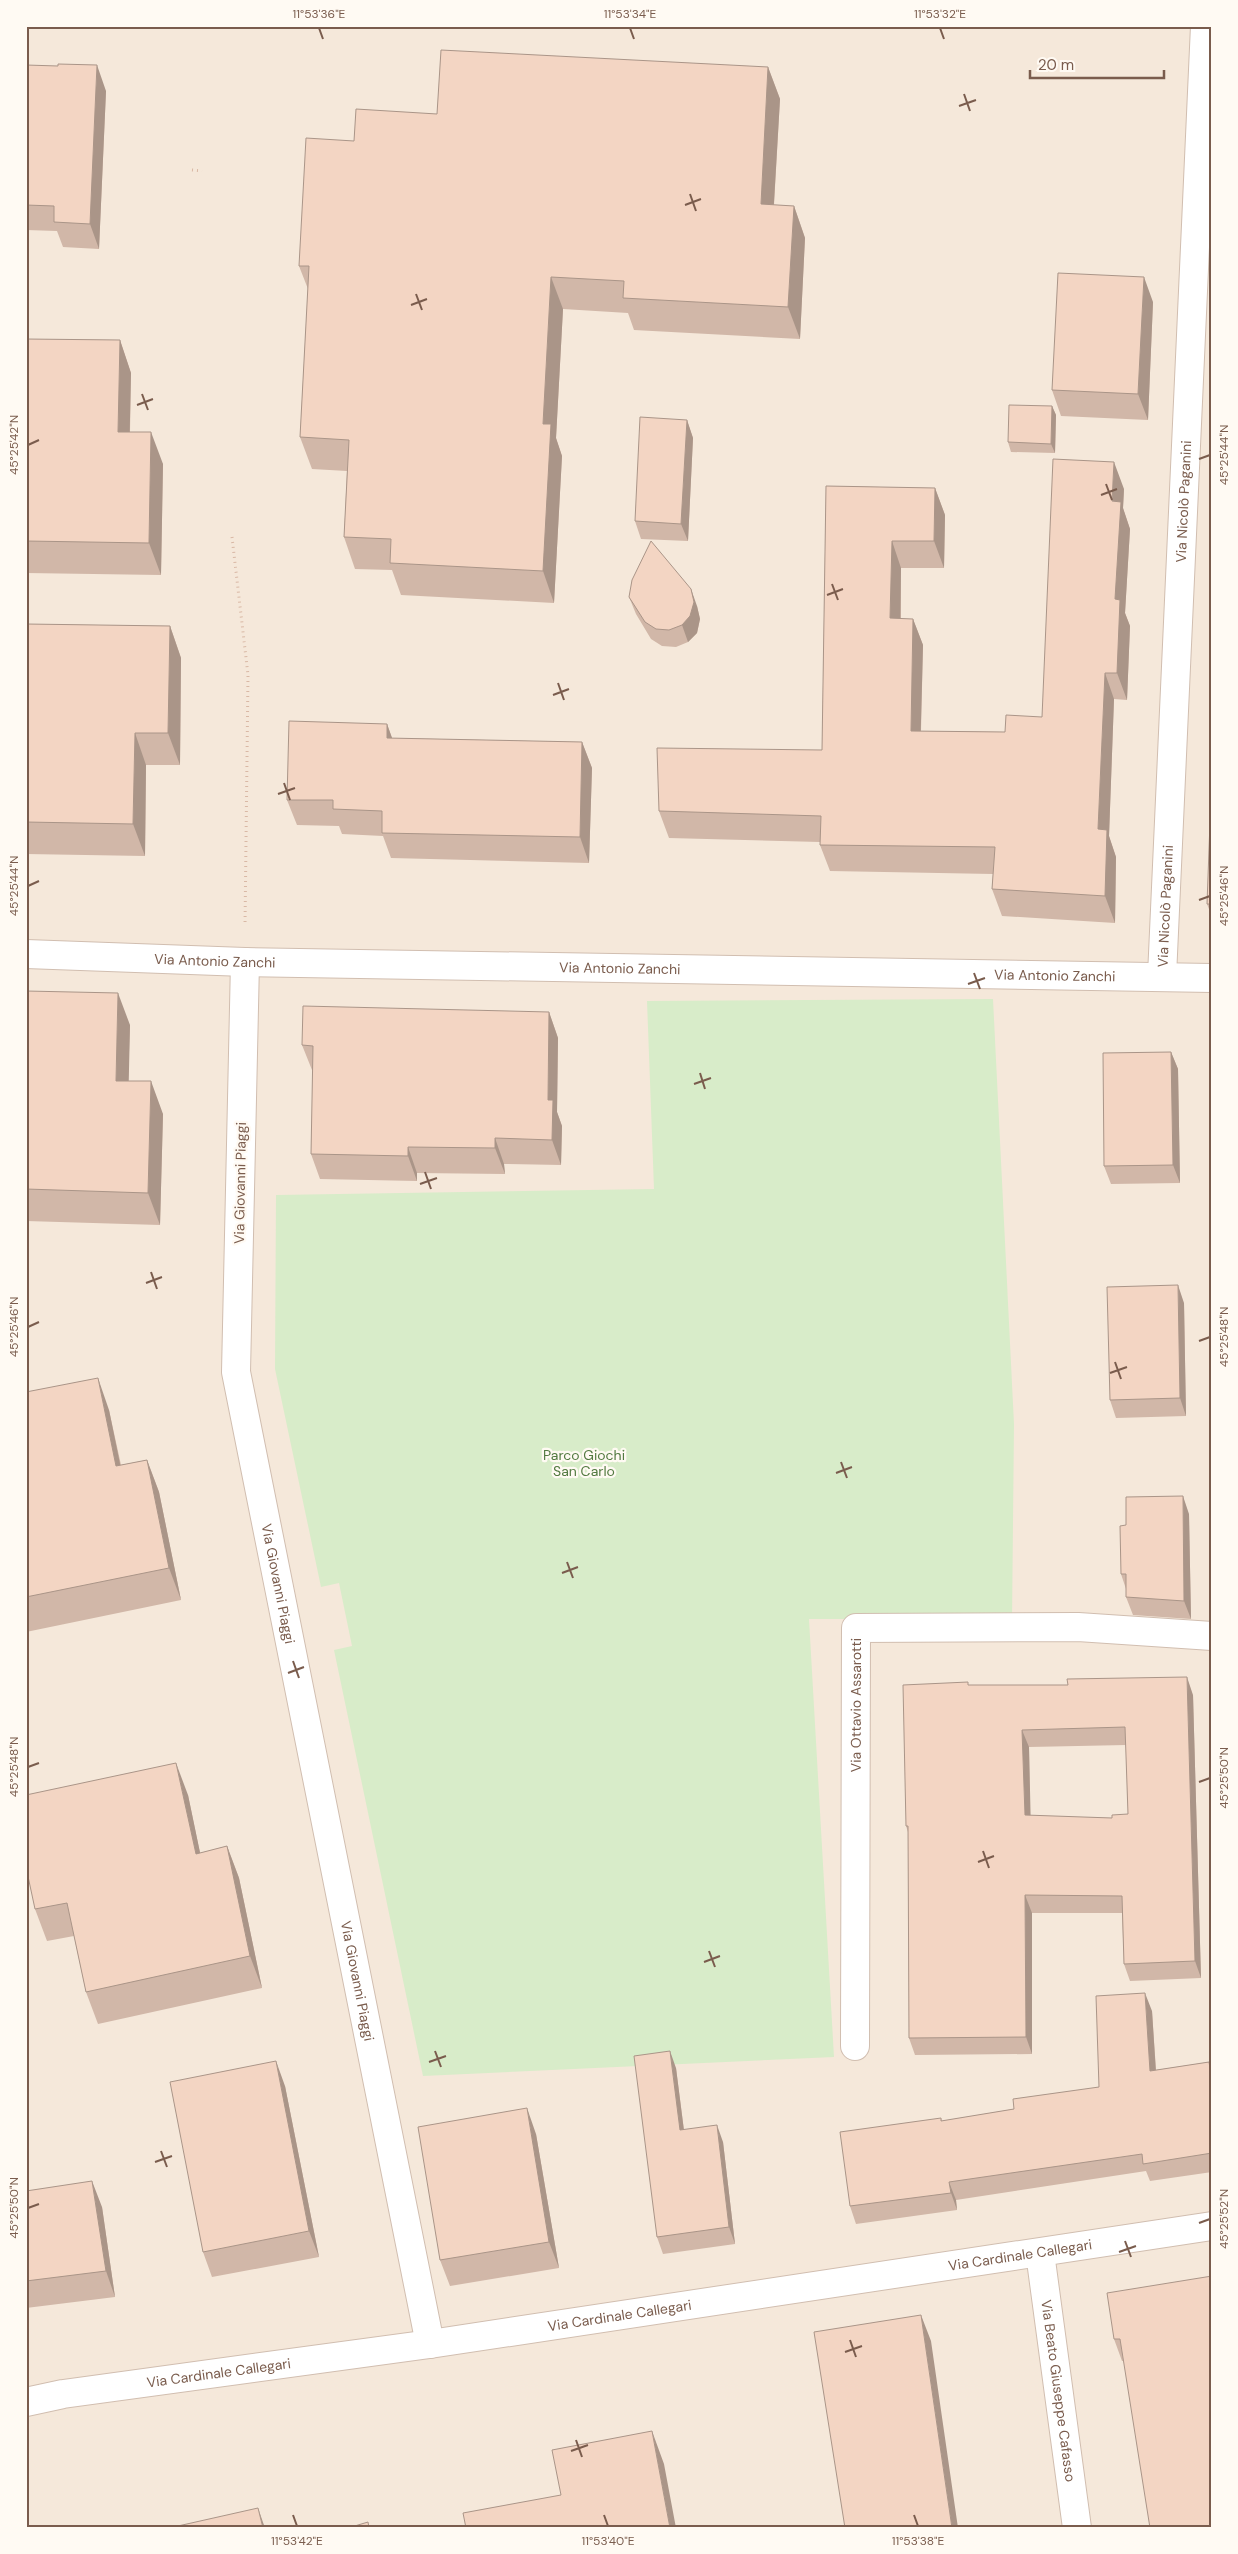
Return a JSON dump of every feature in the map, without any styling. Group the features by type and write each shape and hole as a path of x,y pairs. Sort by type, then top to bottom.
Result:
{"street":[{"name":"Via Nicolò Paganini","path":"1162,976 1205,26"},
{"name":"Via Antonio Zanchi","path":"26,954 245,962 1212,978"},
{"name":"Via Giovanni Piaggi","path":"245,962 236,1372 430,2344"},
{"name":"Via Ottavio Assarotti","path":"855,2046 856,1628 1078,1627 1212,1636"},
{"name":"Via Cardinale Callegari","path":"26,2402 63,2394 430,2344 1212,2226"},
{"name":"Via Beato Giuseppe Cafasso","path":"1040,2253 1077,2528"}],"path":[{"path":"192,170 202,171"},
{"path":"232,536 248,674 245,931"}],"shaded area":[{"path":"26,26 1212,26 1212,2528 26,2528"}],"green space":[{"name":"Parco Giochi San Carlo","path":"993,999 1014,1424 1012,1623 953,1619 809,1619 834,2057 423,2076 334,1650 352,1646 339,1583 321,1587 275,1369 276,1195 654,1189 647,1001"}],"building":[{"path":"441,50 768,67 761,204 794,206 788,307 623,298 624,281 551,277 543,424 551,424 543,571 390,563 391,539 344,537 349,440 300,437 309,266 299,266 306,138 354,141 356,109 437,114"},
{"path":"58,64 97,65 90,224 54,222 54,206 26,205 26,65 58,66"},
{"path":"1058,273 1144,277 1138,394 1052,390"},
{"path":"26,339 120,340 118,432 151,432 149,543 26,541"},
{"path":"1009,405 1052,406 1051,444 1008,442"},
{"path":"640,417 687,420 681,524 635,521"},
{"path":"1053,459 1114,462 1112,501 1121,502 1115,599 1120,600 1117,673 1105,673 1098,829 1107,830 1105,896 992,889 995,847 820,845 821,816 659,811 657,748 822,750 826,486 935,488 934,541 892,541 890,618 913,619 911,731 1005,732 1006,715 1042,717"},
{"path":"651,541 691,589 694,602 690,616 682,625 669,630 656,629 645,622 629,597 632,580"},
{"path":"26,624 170,626 168,733 135,733 133,824 26,822"},
{"path":"289,721 387,724 387,738 582,742 580,837 382,833 382,811 333,809 333,800 287,800"},
{"path":"1210,822 1212,822 1212,904 1207,904"},
{"path":"26,991 118,993 116,1081 151,1081 148,1193 26,1189"},
{"path":"303,1006 549,1012 548,1100 553,1100 552,1140 495,1138 495,1148 408,1147 408,1156 311,1154 313,1046 302,1045"},
{"path":"1171,1052 1173,1165 1104,1166 1103,1053"},
{"path":"1178,1285 1180,1398 1110,1400 1107,1287"},
{"path":"98,1378 116,1466 147,1460 169,1568 26,1597 26,1392"},
{"path":"1183,1496 1184,1601 1126,1597 1126,1574 1121,1574 1120,1526 1126,1525 1126,1497"},
{"path":"1187,1677 1195,1961 1124,1964 1122,1896 1025,1895 1026,2037 909,2038 908,1826 906,1826 903,1685 968,1682 968,1685 1068,1685 1067,1679","holes":["1125,1727 1128,1814 1112,1815 1112,1818 1025,1815 1022,1730"]},
{"path":"176,1763 196,1854 227,1846 250,1956 86,1992 67,1903 35,1909 26,1867 26,1795"},
{"path":"1145,1993 1150,2071 1209,2062 1212,2080 1212,2153 1143,2164 1142,2154 949,2182 951,2193 850,2206 840,2132 941,2118 941,2121 1014,2109 1013,2099 1099,2087 1096,1996"},
{"path":"670,2051 680,2130 717,2125 729,2227 657,2237 634,2056"},
{"path":"276,2061 309,2231 203,2252 170,2082"},
{"path":"527,2108 549,2242 440,2260 418,2127"},
{"path":"92,2181 106,2271 26,2281 26,2191"},
{"path":"1212,2276 1212,2528 1150,2528 1120,2339 1114,2339 1107,2293"},
{"path":"921,2315 952,2528 845,2528 814,2332"},
{"path":"652,2431 670,2528 466,2528 463,2513 561,2495 552,2450"},
{"path":"258,2508 263,2528 169,2528"},
{"path":"368,2522 369,2528 348,2528"}]}
